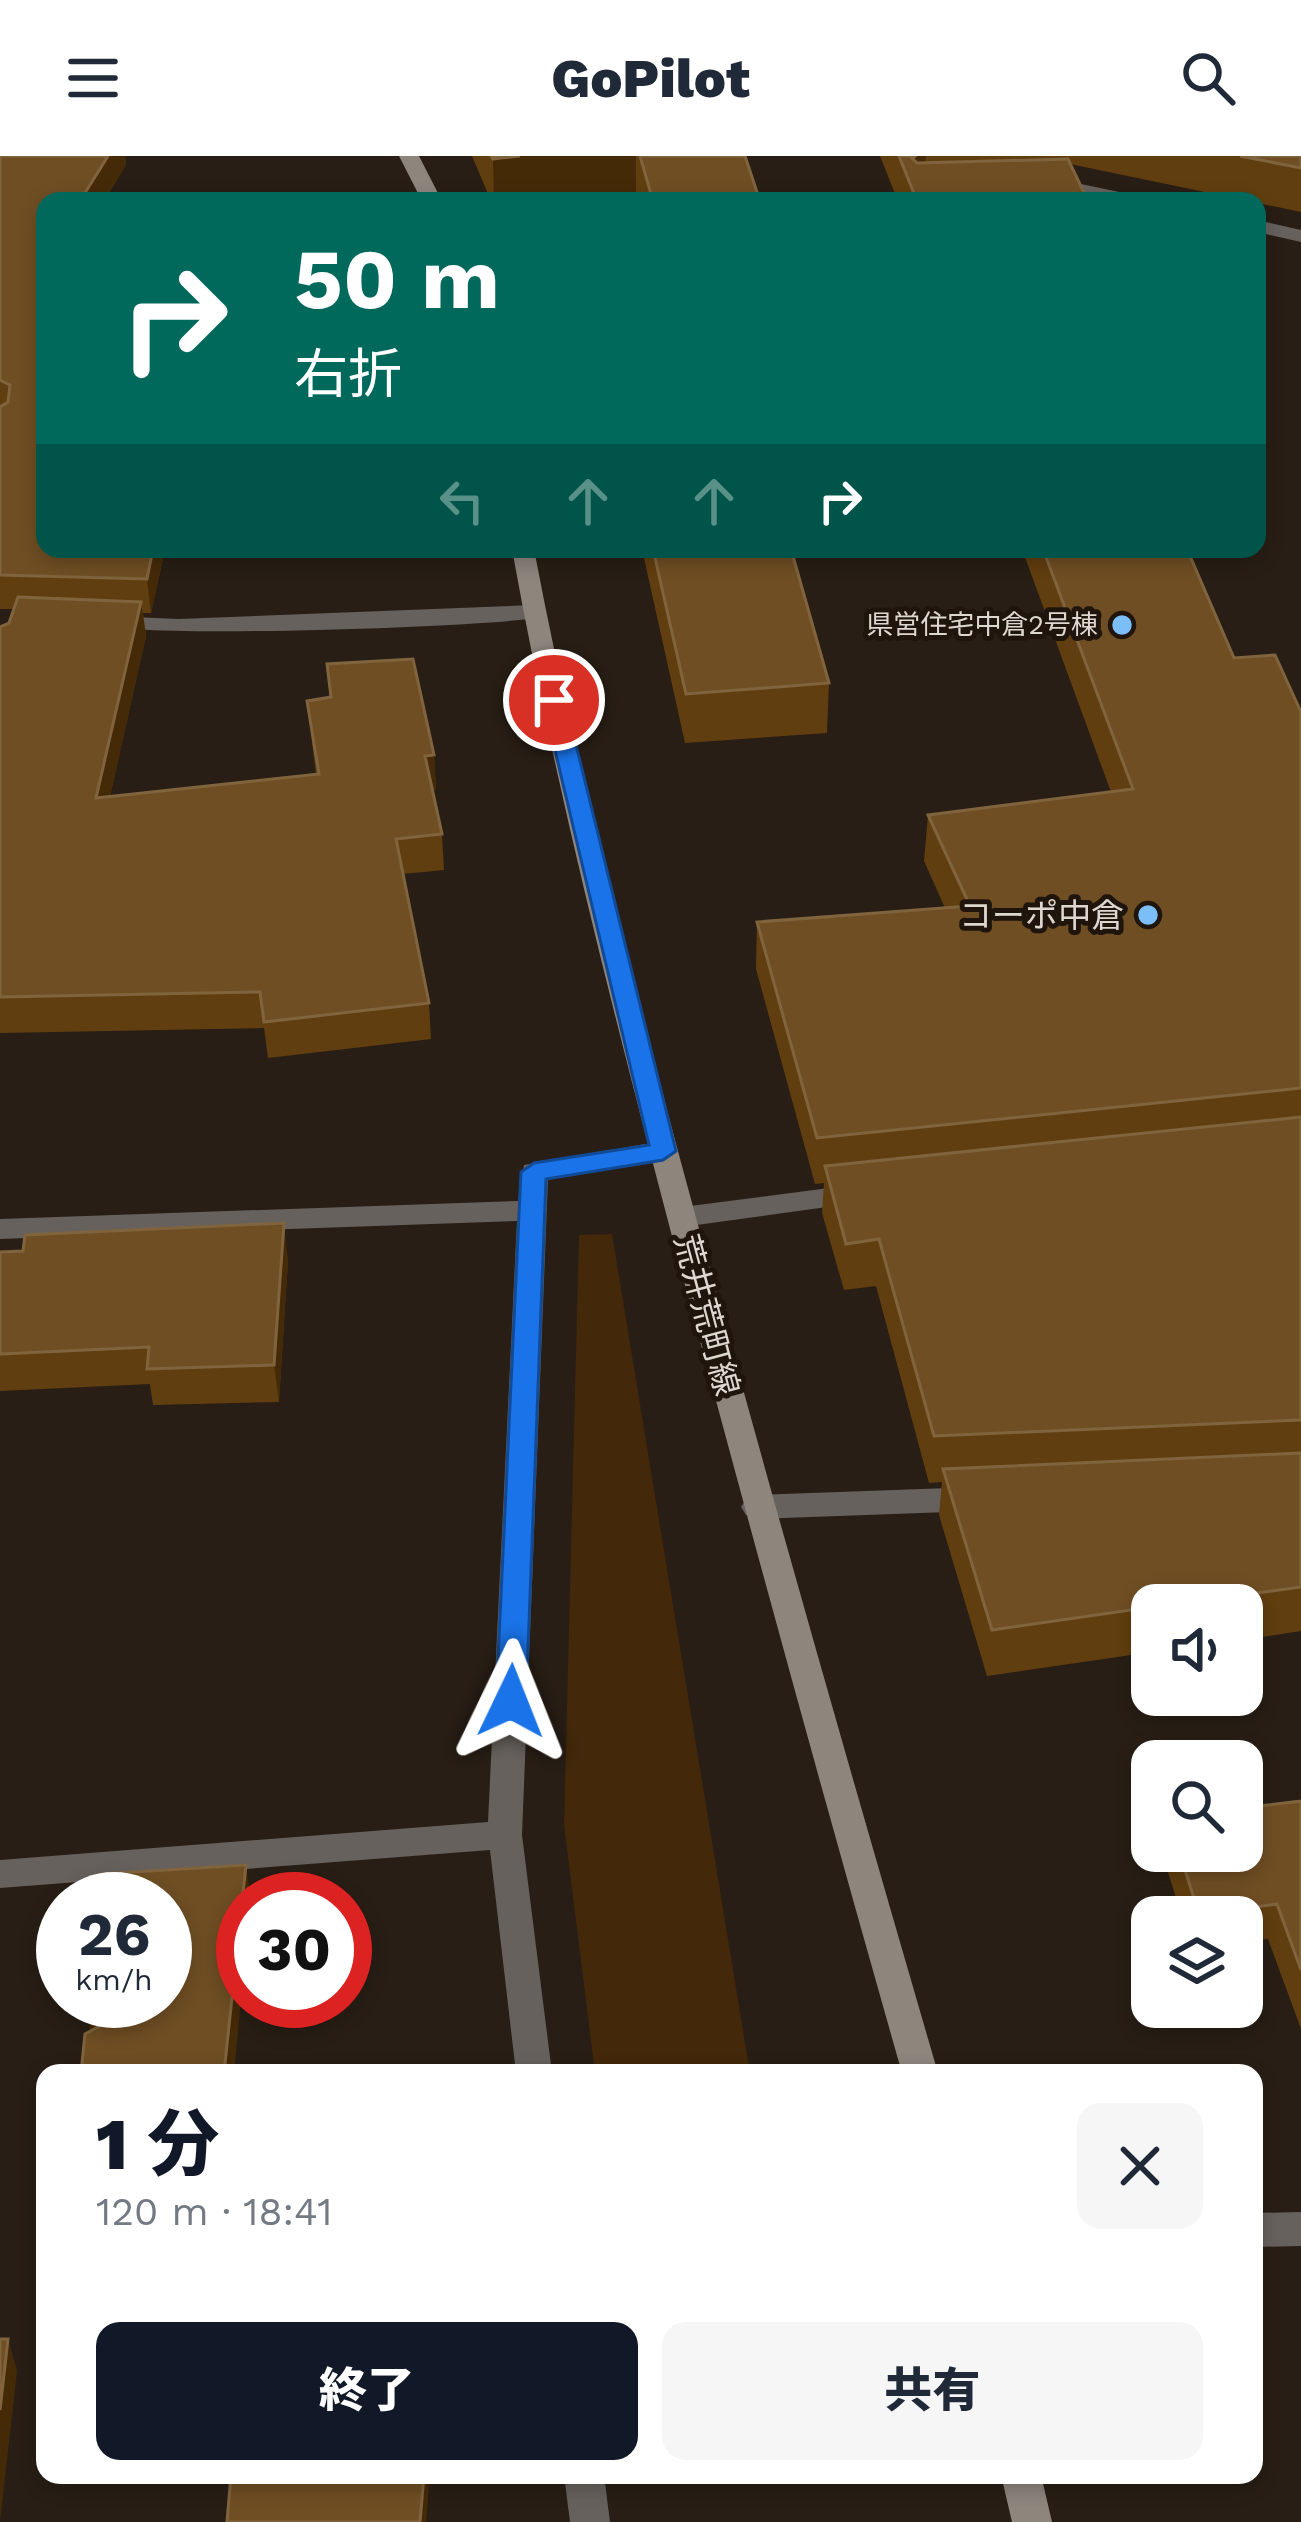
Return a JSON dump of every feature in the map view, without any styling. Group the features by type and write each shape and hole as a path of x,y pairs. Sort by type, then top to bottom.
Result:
{"main road":[{"path":"409,156 427,192"},
{"name":"荒井荒町線","path":"525,558 534,611 663,1151 757,1507 917,2064"},
{"path":"1023,2484 1032,2522"}],"street":[{"path":"1048,192 1091,192"},
{"path":"1266,228 1301,236"},
{"path":"74,622 179,626 534,611"},
{"path":"534,2064 505,1835 534,1172 663,1151"},
{"path":"682,1217 883,1192"},
{"path":"0,1229 532,1211"},
{"path":"757,1507 1014,1497"},
{"path":"0,1874 505,1835"},
{"path":"1263,2230 1301,2229"},
{"path":"585,2484 590,2522"}],"shaded area":[{"path":"612,1234 749,2064 594,2064 564,1825 579,1235"}],"building":[{"path":"0,156 108,156 86,192 36,192 36,558 151,558 147,579 0,575 0,407 8,402 10,385 0,380"},
{"path":"640,156 745,156 757,192 650,192"},
{"path":"899,156 916,156 912,158 917,163 1068,159 1084,192 913,192"},
{"path":"1240,156 1301,156 1301,168"},
{"path":"655,558 794,558 829,683 686,694"},
{"path":"1046,558 1191,558 1234,658 1275,655 1301,712 1301,1088 817,1138 757,922 970,906 928,815 1133,789"},
{"path":"18,597 141,602 96,798 319,774 307,701 331,697 327,664 413,659 434,755 425,756 442,834 396,839 429,1003 264,1022 260,992 0,997 0,627 9,623"},
{"path":"1301,1117 1301,1420 934,1436 879,1239 846,1244 825,1166"},
{"path":"284,1223 274,1365 147,1369 149,1347 0,1354 0,1252 23,1251 25,1235"},
{"path":"1301,1453 1301,1587 1263,1592 1263,1584 1131,1584 1131,1610 992,1630 943,1469"},
{"path":"1301,1801 1301,1970 1277,1904 1263,1906 1263,1896 1193,1896 1186,1872 1263,1872 1263,1806"},
{"path":"246,1865 245,1872 216,1872 216,2028 229,2028 225,2064 82,2064 85,2034 96,2028 192,2028 192,1872 133,1872"},
{"path":"0,2339 8,2339 0,2410"},
{"path":"230,2484 423,2484 420,2522 227,2522"}],"place":[{"name":"県営住宅中倉2号棟","path":"1122,625"},
{"name":"コーポ中倉","path":"1148,915"}],"route":[{"path":"511,1701 534,1172 663,1151 554,700"}]}
